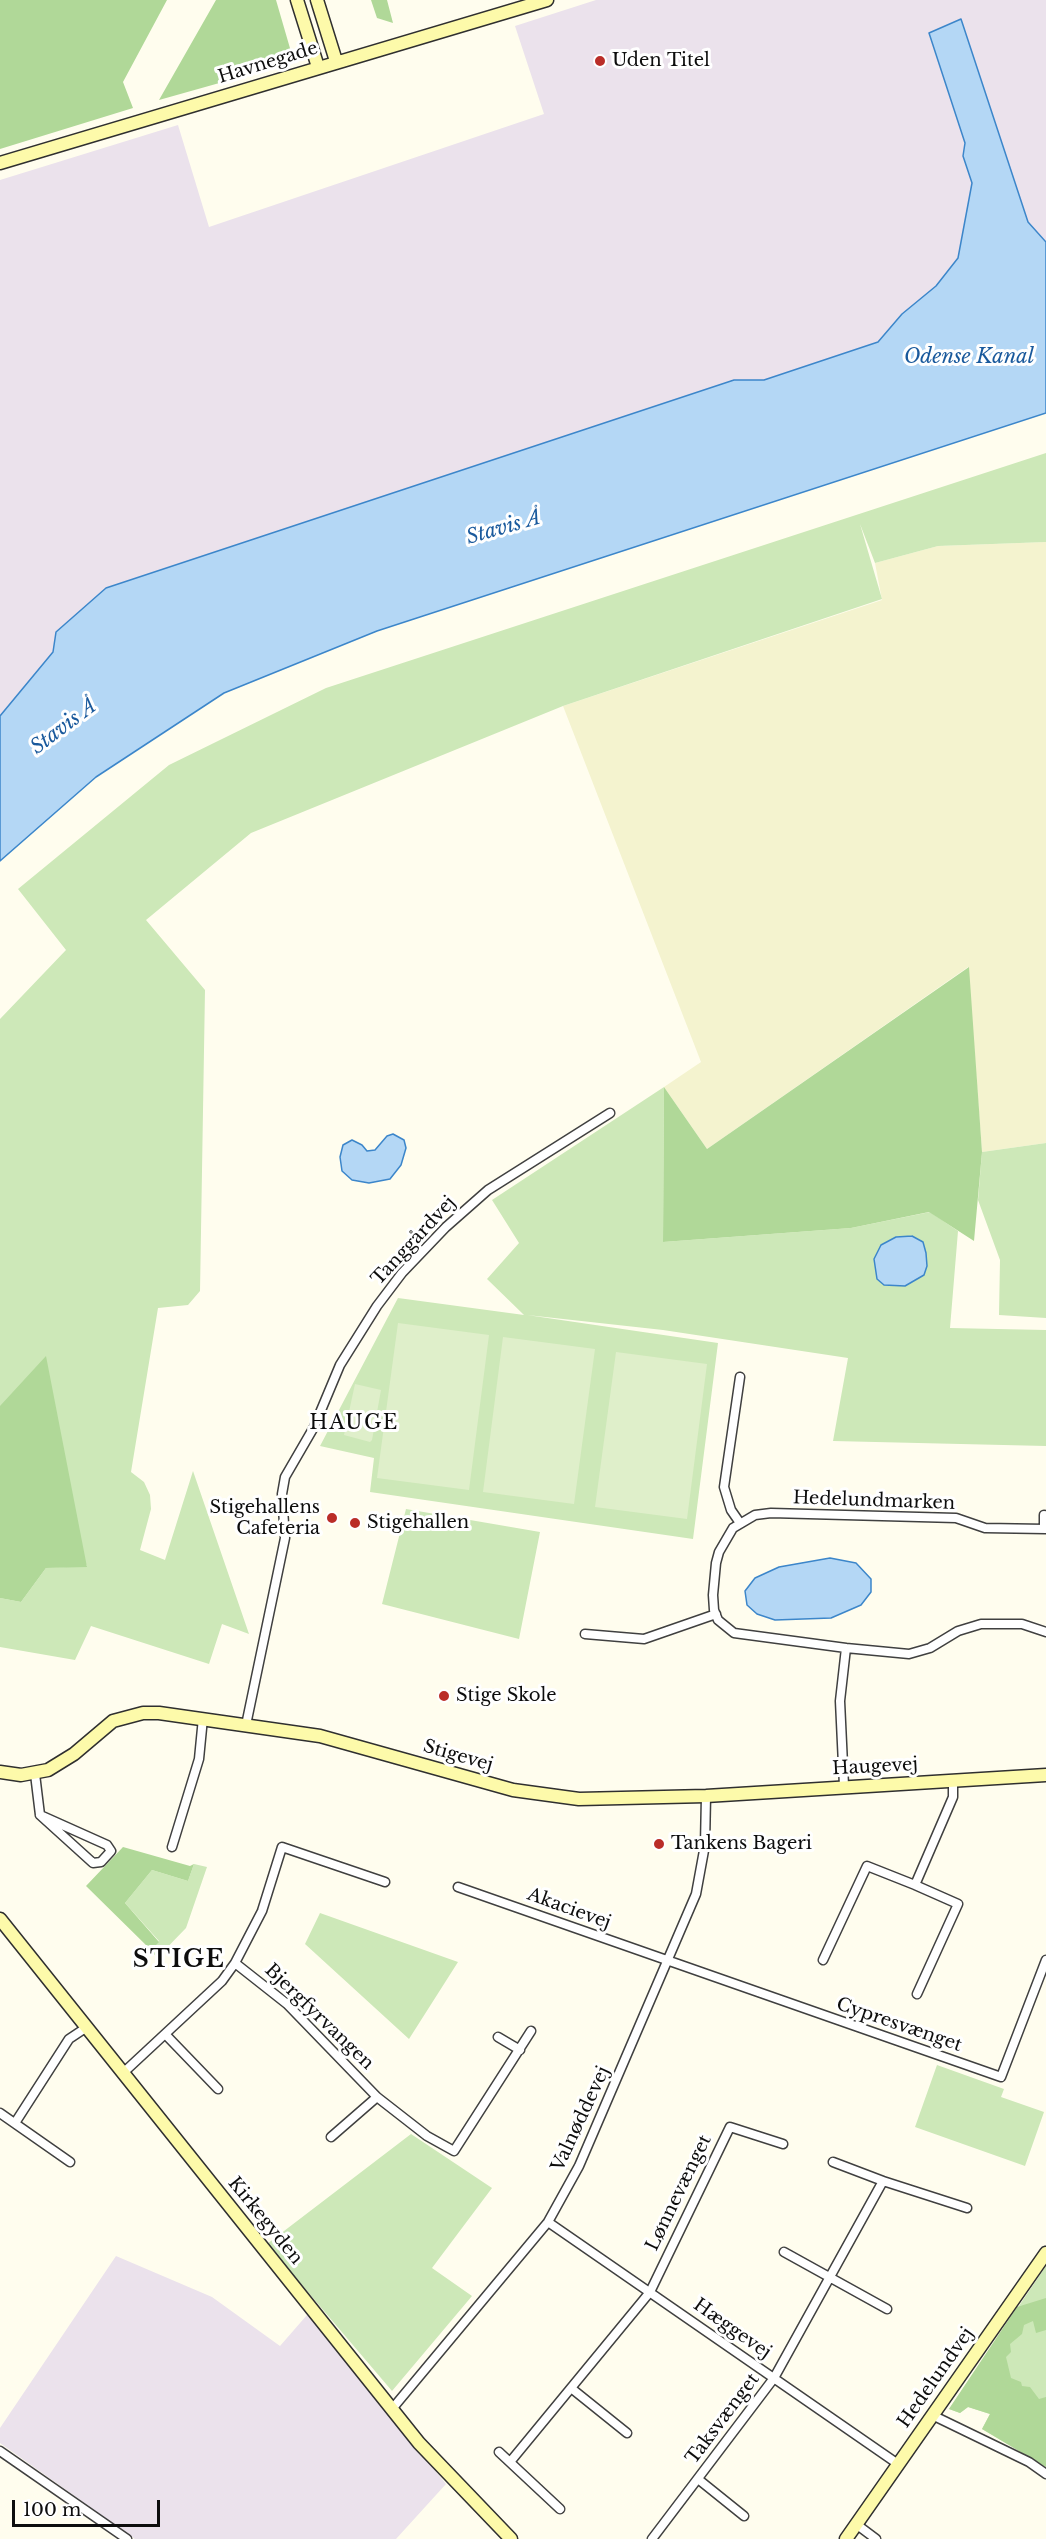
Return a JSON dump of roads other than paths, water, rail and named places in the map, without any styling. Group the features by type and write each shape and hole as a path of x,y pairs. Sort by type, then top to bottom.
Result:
{"street":[{"path":"297,0 318,67"},
{"path":"317,0 336,62"},
{"name":"Havnegade","path":"0,163 547,0"},
{"name":"Tanggårdvej","path":"246,1725 285,1538 282,1494 285,1476 314,1427 340,1365 393,1285 446,1227 488,1190 610,1113"},
{"path":"740,1377 724,1487 737,1525 719,1552 713,1595 716,1614 734,1633 909,1654 930,1648 958,1631 981,1624 1022,1624 1046,1632"},
{"name":"Hedelundmarken","path":"737,1525 755,1515 771,1514 956,1518 985,1528 1045,1529 1044,1515"},
{"path":"585,1634 634,1640 649,1638 716,1614"},
{"path":"844,1786 840,1701 846,1648"},
{"name":"Stigevej","path":"0,1772 35,1774 60,1764 113,1721 129,1716 159,1713 320,1736 530,1794 579,1799 706,1796"},
{"path":"172,1847 199,1759 203,1719"},
{"path":"35,1774 40,1815 93,1863 101,1862 111,1851 107,1845 40,1815"},
{"name":"Haugevej","path":"706,1796 1046,1775"},
{"path":"915,1885 953,1797 953,1780"},
{"name":"Valnøddevej","path":"392,2409 548,2222 579,2166 696,1894 705,1845 706,1796"},
{"path":"123,2073 222,1981 236,1964 262,1911 282,1847 385,1882"},
{"path":"823,1960 867,1866 958,1904 917,1994"},
{"name":"Akacievej","path":"459,1887 668,1962"},
{"name":"Kirkegyden","path":"0,1918 419,2443 511,2539"},
{"name":"Cypresvænget","path":"668,1962 1001,2077 1046,1960"},
{"name":"Bjergfyrvangen","path":"236,1964 287,2004 377,2097 427,2136 454,2151 531,2031"},
{"path":"15,2123 69,2039 87,2026"},
{"path":"165,2034 218,2089"},
{"path":"498,2037 519,2050"},
{"name":"Bjergfyrvangen","path":"331,2137 377,2097"},
{"path":"0,2113 70,2162"},
{"name":"Lønnevænget","path":"650,2292 730,2127 783,2144"},
{"path":"833,2162 966,2208"},
{"name":"Taksvænget","path":"652,2539 774,2378 883,2181"},
{"name":"Hæggevej","path":"548,2222 898,2464"},
{"path":"784,2252 887,2309"},
{"name":"Hedelundvej","path":"846,2539 1046,2253"},
{"path":"510,2462 650,2292"},
{"path":"572,2388 627,2433"},
{"path":"932,2415 1029,2462 1046,2474"},
{"path":"0,2451 127,2539"},
{"path":"499,2452 560,2509"},
{"name":"Taksvænget","path":"698,2479 744,2516"},
{"path":"856,2524 876,2539"}],"water":[{"name":"Odense Kanal","path":"961,19 1028,222 1046,242 1046,413 377,631 224,693 96,777 0,861 0,716 53,652 56,632 106,588 734,380 764,380 878,342 902,314 936,286 958,258 972,183 963,156 965,143 929,33"},
{"path":"393,1134 404,1140 406,1148 401,1165 390,1179 369,1183 352,1180 342,1171 340,1157 343,1145 352,1140 362,1145 367,1151 375,1150 387,1136"},
{"path":"912,1236 923,1242 927,1266 924,1275 905,1286 884,1285 877,1279 874,1259 881,1245 896,1237"},
{"path":"830,1558 856,1563 871,1579 871,1592 861,1605 831,1618 775,1620 757,1614 747,1605 745,1591 755,1578 779,1567"}],"place":[{"name":"Uden Titel","path":"600,61"},
{"name":"Stigehallens Cafeteria","path":"332,1518"},
{"name":"Stigehallen","path":"355,1523"},
{"name":"Stige Skole","path":"444,1696"},
{"name":"Tankens Bageri","path":"659,1844"}],"district":[{"name":"HAUGE","path":"354,1423"},
{"name":"STIGE","path":"179,1960"}],"water label":[{"name":"Stavis Å","path":"504,528"},
{"name":"Stavis Å","path":"64,727"}]}
